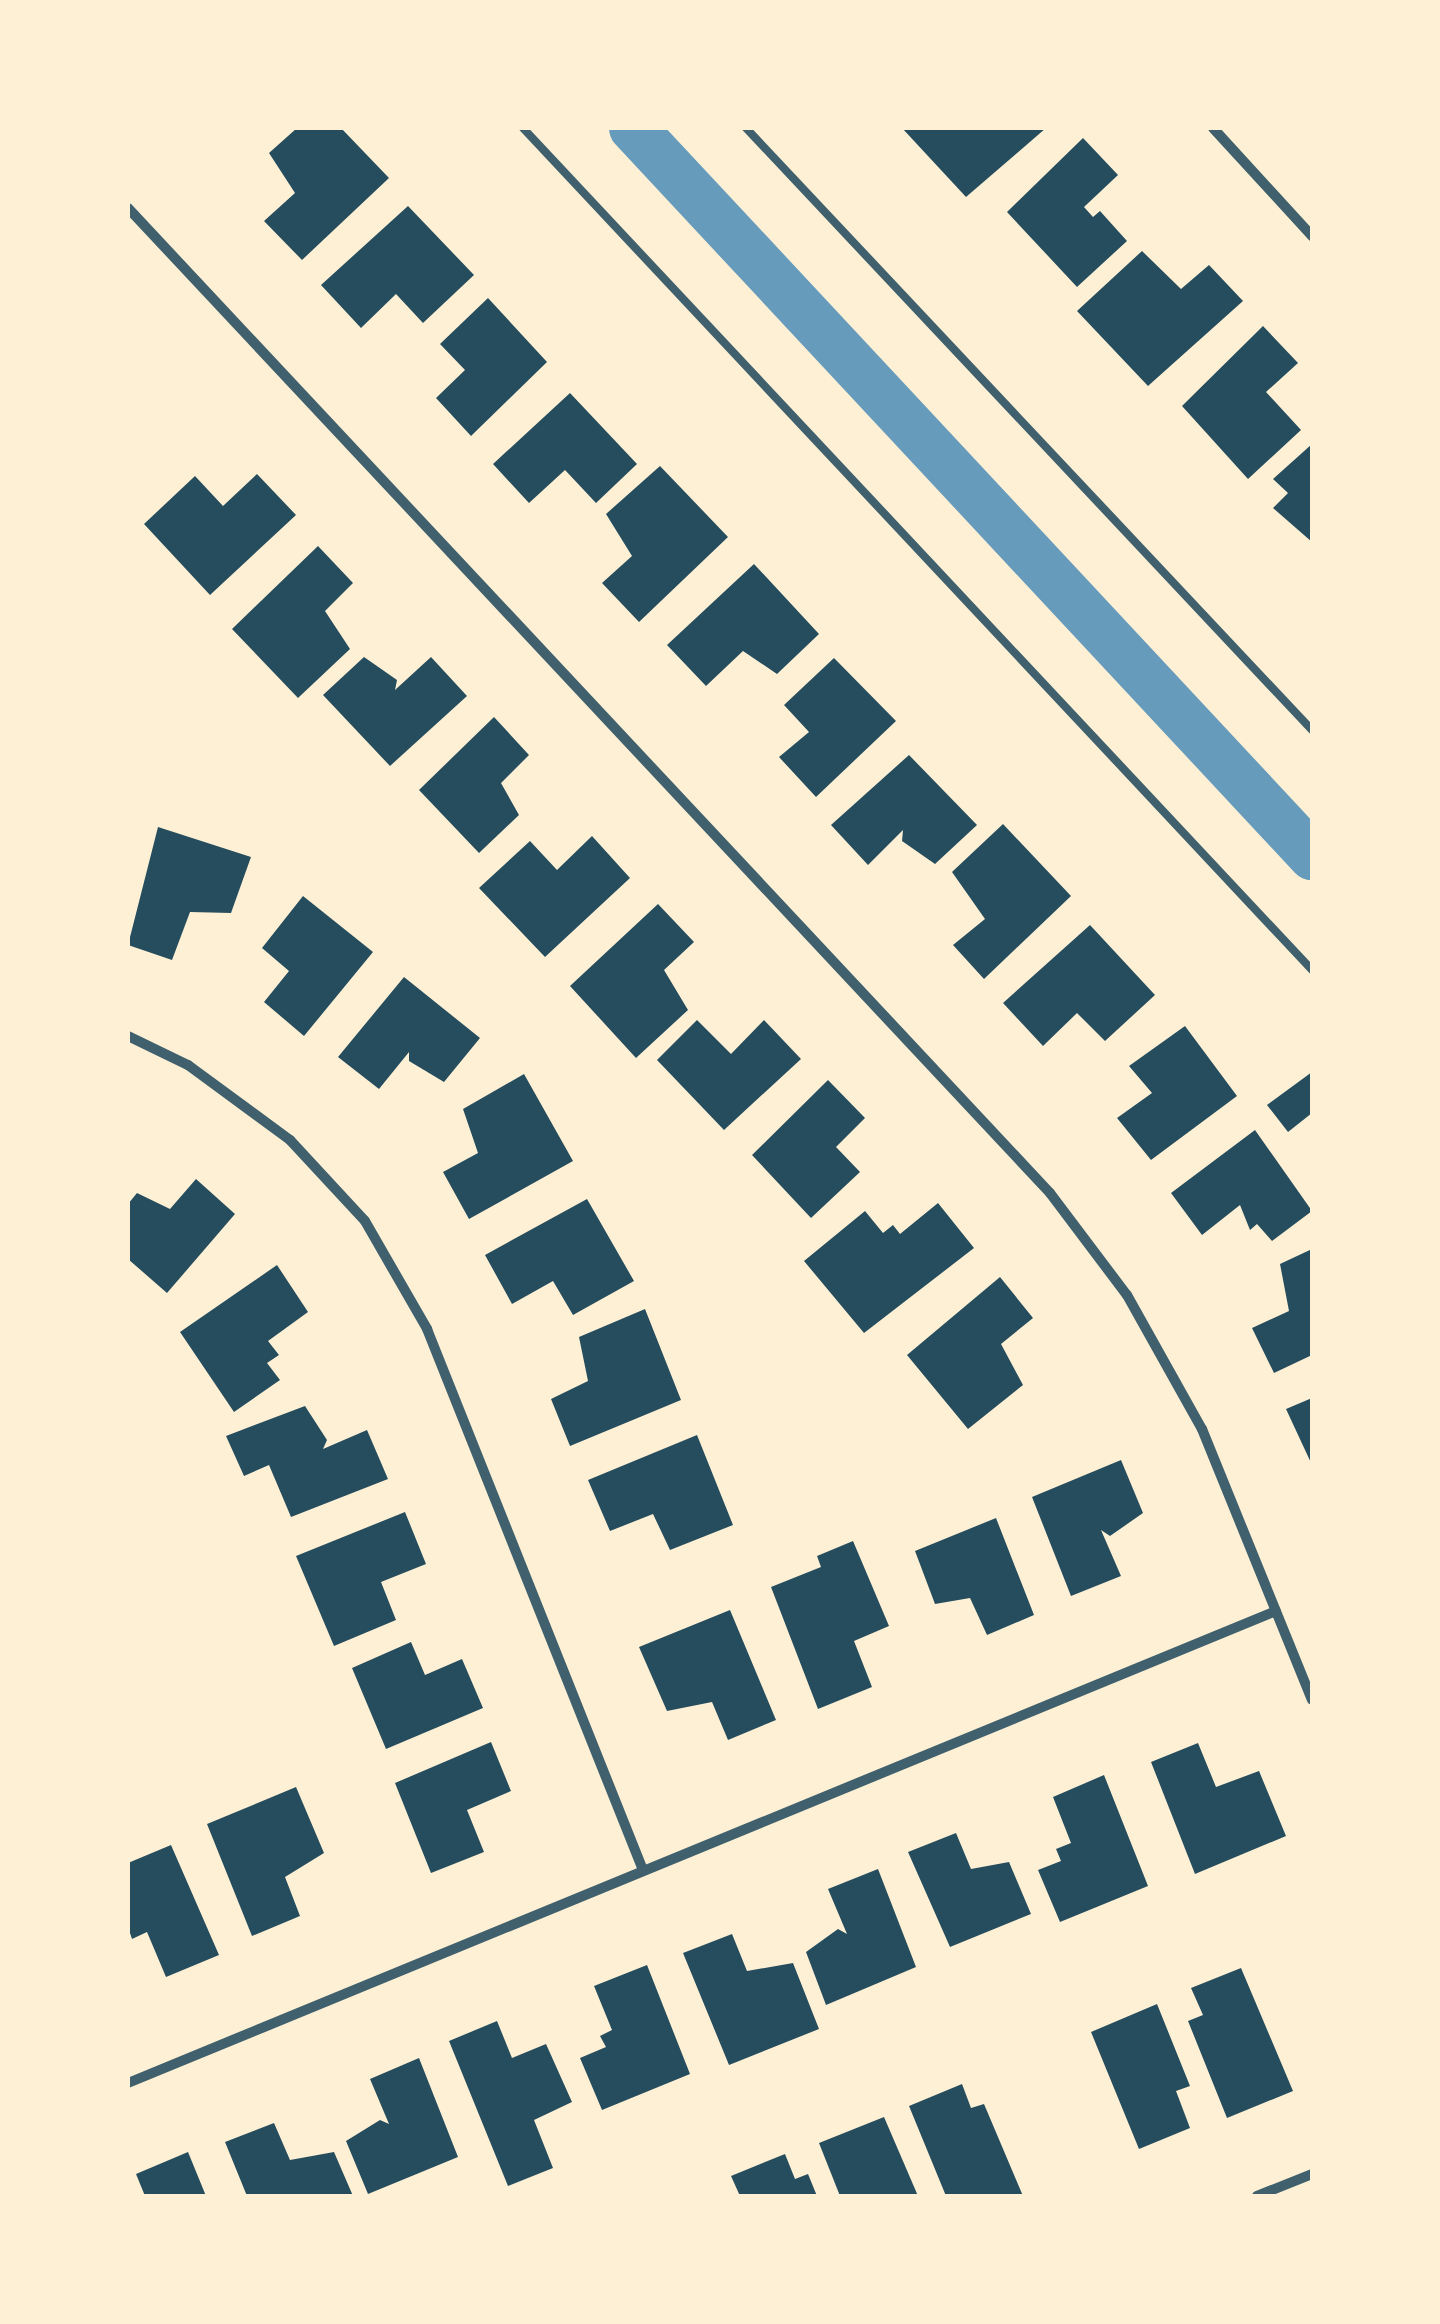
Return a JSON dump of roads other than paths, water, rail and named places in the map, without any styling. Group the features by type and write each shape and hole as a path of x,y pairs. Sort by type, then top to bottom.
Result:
{"street":[{"path":"1212,128 1312,236"},
{"path":"128,208 1050,1193 1160,1351 1312,1700"},
{"path":"128,1036 188,1066 290,1140 365,1221 427,1329 643,1870"},
{"path":"128,2083 1276,1610"},
{"path":"1257,2196 1312,2174"}],"lane":[{"path":"523,128 1312,970"},
{"path":"746,128 1312,730"}],"waterway":[{"path":"633,128 1312,856"}]}
